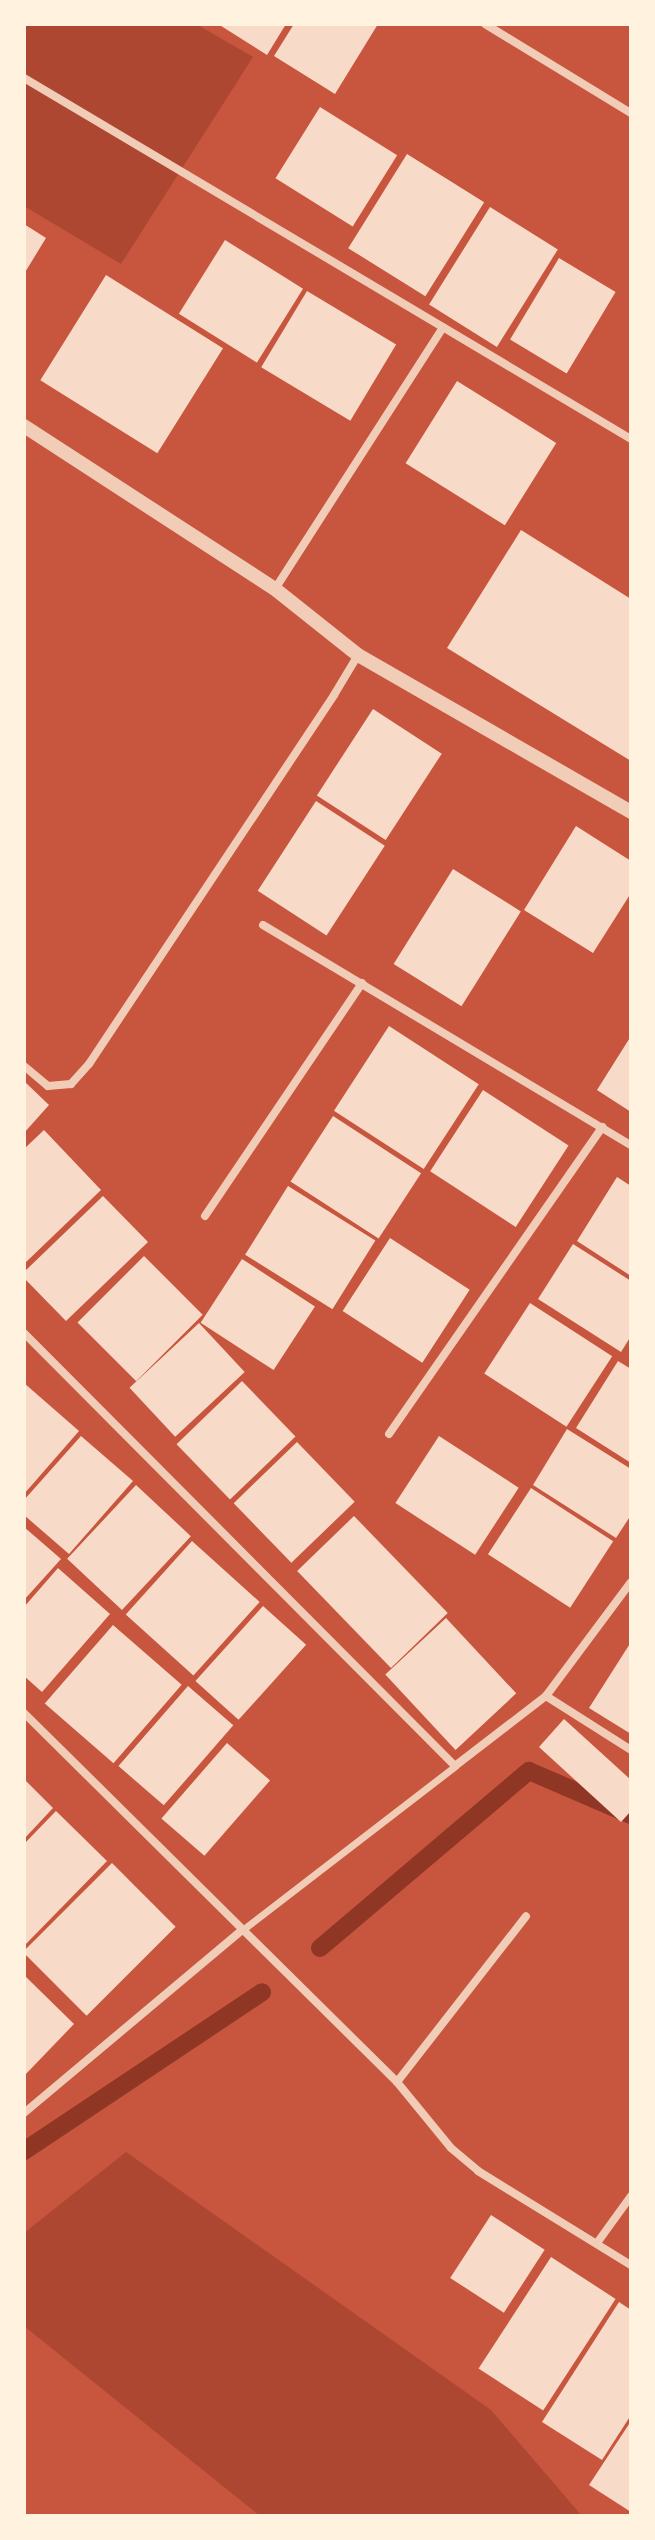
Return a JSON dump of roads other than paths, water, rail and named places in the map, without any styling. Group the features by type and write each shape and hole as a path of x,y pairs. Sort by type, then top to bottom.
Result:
{"street":[{"path":"485,24 631,113"},
{"path":"24,78 631,439"},
{"path":"275,589 443,327"},
{"path":"24,426 275,589 358,655 631,812"},
{"path":"24,1066 48,1086 71,1084 89,1064 326,709 358,655"},
{"path":"263,925 631,1145"},
{"path":"205,1216 362,983"},
{"path":"389,1434 602,1127"},
{"path":"24,1333 455,1766"},
{"path":"24,2113 241,1931 546,1696 631,1582"},
{"path":"546,1696 631,1750"},
{"path":"24,1713 397,2082 451,2148 478,2171 631,2265"},
{"path":"397,2082 526,1916"},
{"path":"597,2243 631,2196"}],"waterway":[{"path":"320,1948 529,1771 631,1815"},
{"path":"24,2151 262,1992"}]}
